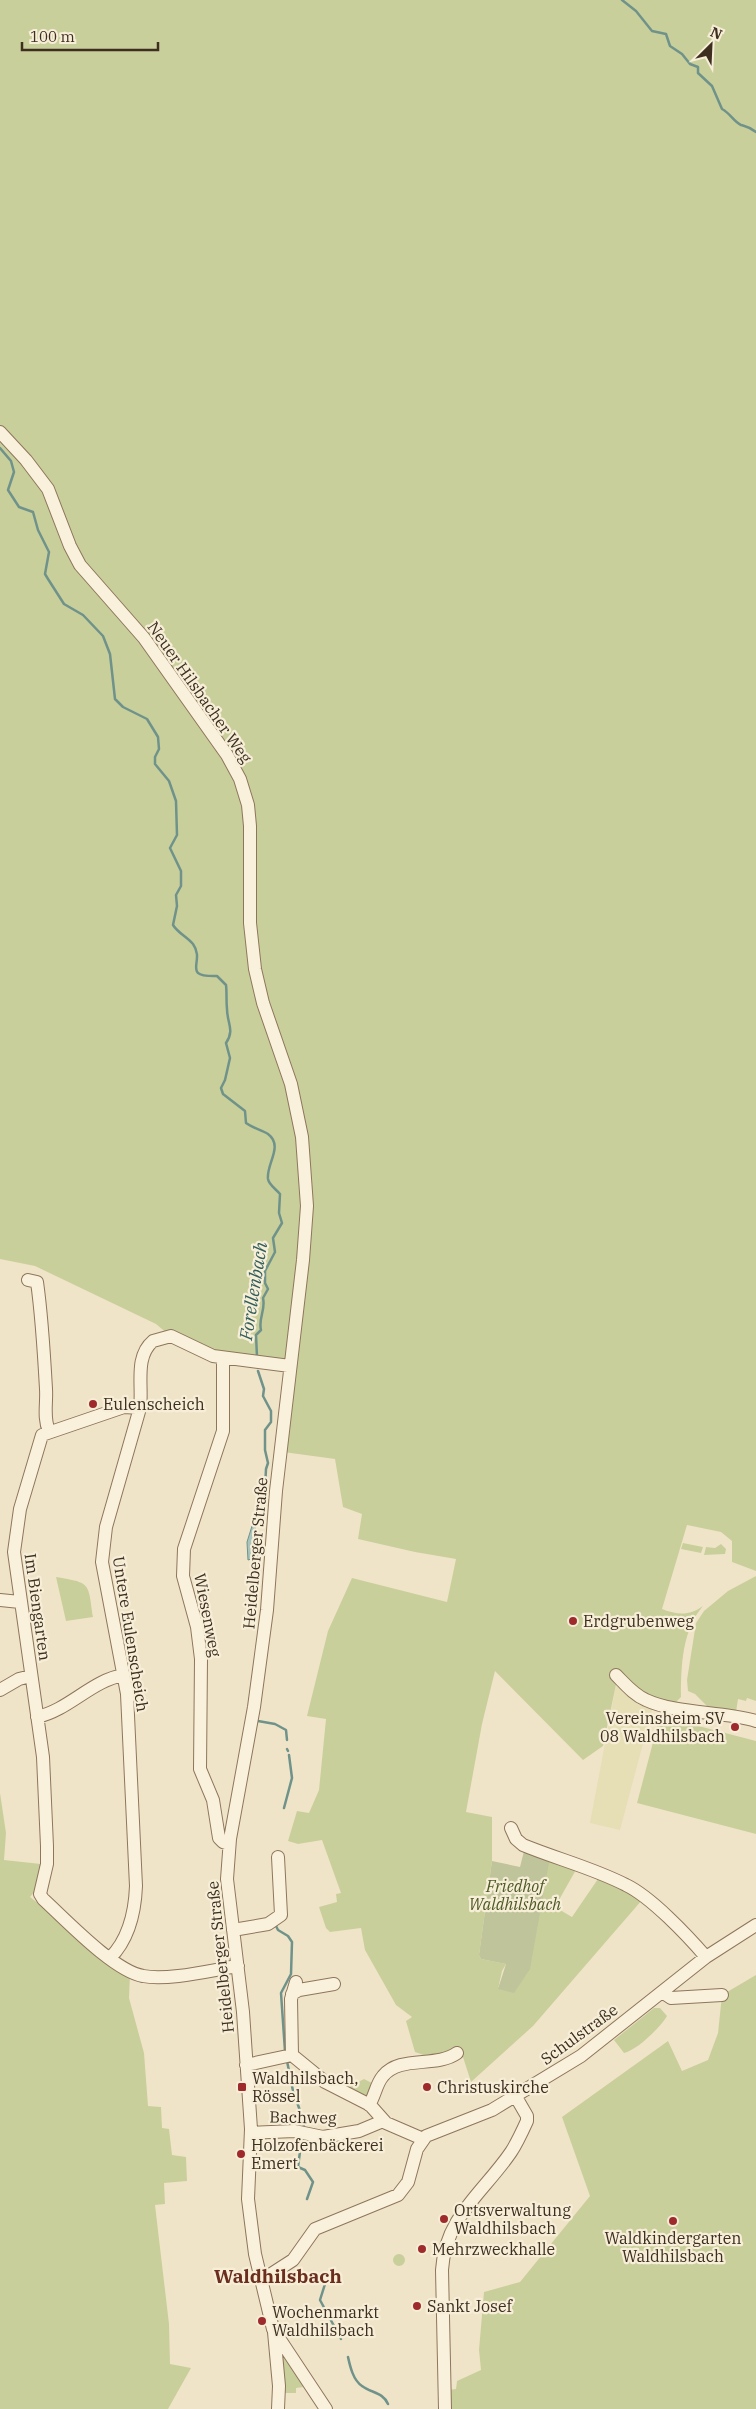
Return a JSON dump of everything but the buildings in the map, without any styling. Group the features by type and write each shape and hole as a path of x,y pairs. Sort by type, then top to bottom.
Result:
{"street":[{"name":"Neuer Hilsbacher Weg","path":"0,432 26,460 48,489 70,546 80,565 144,638 227,755 243,788 250,826 250,923 255,969 263,1003 295,1102 305,1165 306,1236 290,1366"},
{"path":"28,1280 36,1281 39,1300 46,1392 46,1421 49,1431 124,1407 140,1408"},
{"name":"Untere Eulenscheich","path":"110,1958 119,1949 126,1936 133,1913 136,1892 128,1715 124,1675 104,1580 102,1550 106,1526 140,1408 142,1357 146,1348 155,1339 166,1336 177,1338 201,1352 223,1358 290,1366"},
{"name":"Wiesenweg","path":"223,1358 223,1431 184,1550 182,1565 201,1652 200,1769 213,1800 219,1838 223,1842 230,1844"},
{"name":"Heidelberger Straße","path":"290,1366 276,1491 267,1610 256,1691 230,1844 227,1889 238,1966 246,2065 251,2133 248,2199 255,2254 270,2323 274,2332 326,2409"},
{"name":"Im Biengarten","path":"49,1431 42,1435 38,1442 16,1527 14,1555 44,1767 47,1846 46,1864 40,1894 43,1900 110,1958"},
{"path":"0,1600 20,1602"},
{"path":"37,1717 50,1713 112,1678 124,1675"},
{"path":"616,1675 635,1694 653,1703 727,1714 756,1721"},
{"path":"0,1690 20,1678 31,1676"},
{"path":"511,1828 516,1839 523,1845 584,1866 628,1885 648,1900 706,1956"},
{"path":"232,1930 268,1924 282,1914 278,1857"},
{"name":"Schulstraße","path":"422,2140 432,2133 486,2113 516,2097 587,2052 706,1956 756,1924"},
{"path":"110,1958 130,1973 148,1977 238,1966"},
{"path":"292,2055 294,1988 299,1990 334,1984"},
{"path":"662,1992 669,1997 679,1998 722,1996"},
{"path":"370,2105 382,2077 391,2070 408,2064 444,2061 457,2053"},
{"path":"246,2065 292,2055"},
{"path":"262,2280 293,2260 315,2229 392,2199 401,2193 408,2182 416,2152 422,2140 400,2131 383,2121 370,2105 327,2083 292,2055"},
{"path":"444,2409 442,2368 442,2267 444,2254 462,2211 512,2152 527,2121 528,2116 516,2097"},
{"name":"Bachweg","path":"251,2133 303,2133 321,2137 357,2132 383,2121"},
{"path":"274,2332 279,2386 278,2409"}],"shaded area":[{"path":"617,1680 653,1706 620,1830 590,1823"}],"green space":[{"path":"0,0 756,0 756,1571 732,1562 732,1541 721,1532 687,1525 662,1609 688,1613 703,1606 691,1626 684,1649 681,1697 674,1704 665,1703 617,1680 603,1746 583,1760 495,1671 482,1724 466,1812 492,1817 492,1861 479,1955 481,1959 506,1964 502,1971 498,1989 550,1857 577,1868 555,1907 572,1917 600,1876 642,1900 533,2026 471,2082 463,2057 435,2059 415,2052 406,2021 412,2017 396,2005 365,1950 361,1928 330,1932 326,1928 319,1907 337,1902 336,1894 341,1893 322,1840 298,1844 288,1841 297,1811 309,1813 319,1790 326,1719 307,1716 328,1631 352,1578 447,1602 456,1559 358,1539 362,1514 343,1507 335,1459 276,1451 285,1370 234,1360 200,1349 183,1342 156,1324 35,1266 0,1259"},
{"path":"683,1543 703,1547 701,1553 681,1549"},
{"path":"721,1544 726,1549 725,1554 704,1555 706,1547 715,1548"},
{"path":"756,1576 756,1701 747,1698 746,1701 738,1699 736,1712 708,1707 695,1694 688,1691 687,1680 696,1623 704,1611 728,1591"},
{"path":"56,1577 76,1581 86,1586 93,1617 66,1621"},
{"path":"660,1716 756,1741 756,1834 637,1803"},
{"path":"0,1793 6,1833 4,1860 41,1864 37,1889 30,1897 130,1975 129,1998 144,2053 148,2106 161,2107 162,2128 169,2129 172,2155 186,2157 187,2181 164,2183 165,2204 155,2205 169,2324 170,2364 191,2368 168,2409 0,2409"},
{"name":"Friedhof Waldhilsbach","path":"524,1851 550,1857 530,1969 514,1993 498,1989 506,1964 481,1959 479,1955 492,1861 520,1867"},
{"path":"756,1975 756,2409 447,2409 447,2390 456,2389 457,2381 481,2370 479,2350 484,2292 520,2282 590,2196 562,2117 668,2041 682,2071 708,2060 718,2033 722,1995"},
{"path":"654,2008 660,2008 667,2016 648,2038 635,2048 624,2053 614,2040"},
{"path":"364,2079 374,2084 371,2098 347,2088"},
{"path":"399,2254 405,2260 399,2266 393,2260"},
{"path":"282,2355 304,2387 296,2388 296,2393 285,2393"}],"water":[{"path":"252,1526 255,1526 261,1556 248,1560 247,1542"}],"waterway":[{"path":"622,0 636,11 652,31 666,34 670,46 682,54 690,64 698,67 698,73 712,86 722,109 739,124 756,132"},
{"name":"Forellenbach","path":"0,448 11,461 14,472 8,490 19,507 33,512 38,530 49,552 45,574 64,604 83,615 103,636 110,654 115,699 123,707 147,719 158,737 159,749 155,757 155,764 169,781 176,801 177,835 170,848 181,871 181,886 176,895 177,906 173,925 193,944 196,951 196,967 199,974 217,976 226,985 227,1014 230,1030 226,1043 230,1058 225,1080 221,1088 223,1094 245,1111 246,1123 268,1134 273,1139 275,1150 268,1179 280,1194 279,1213 282,1223 273,1238 275,1252 265,1271 265,1283 268,1289 263,1298 261,1330 256,1335 257,1357"},
{"name":"Forellenbach","path":"253,1526 265,1488 268,1463 265,1450 265,1430 271,1422 271,1411 263,1396 264,1389 258,1371"},
{"name":"Forellenbach","path":"256,1558 259,1567"},
{"name":"Forellenbach","path":"258,1721 275,1724 286,1730 287,1740"},
{"name":"Forellenbach","path":"284,1808 292,1778 289,1755"},
{"path":"275,1924 278,1930 288,1936 292,1942 291,1974 281,1993 285,2051"},
{"path":"287,2061 293,2091 303,2119 304,2128"},
{"path":"302,2136 298,2167 305,2170 313,2182 307,2199"},
{"path":"321,2275 325,2284 320,2300 341,2339"},
{"path":"348,2357 356,2380 365,2388 383,2397 388,2404"}],"place":[{"name":"Eulenscheich","path":"93,1404"},
{"name":"Erdgrubenweg","path":"573,1621"},
{"name":"Vereinsheim SV 08 Waldhilsbach","path":"735,1727"},
{"name":"Waldhilsbach, Rössel","path":"242,2087"},
{"name":"Christuskirche","path":"427,2087"},
{"name":"Holzofenbäckerei Emert","path":"241,2154"},
{"name":"Ortsverwaltung Waldhilsbach","path":"444,2219"},
{"name":"Waldkindergarten Waldhilsbach","path":"673,2221"},
{"name":"Mehrzweckhalle","path":"422,2249"},
{"name":"Sankt Josef","path":"417,2306"},
{"name":"Wochenmarkt Waldhilsbach","path":"262,2321"}],"district":[{"name":"Waldhilsbach","path":"278,2276"}]}
